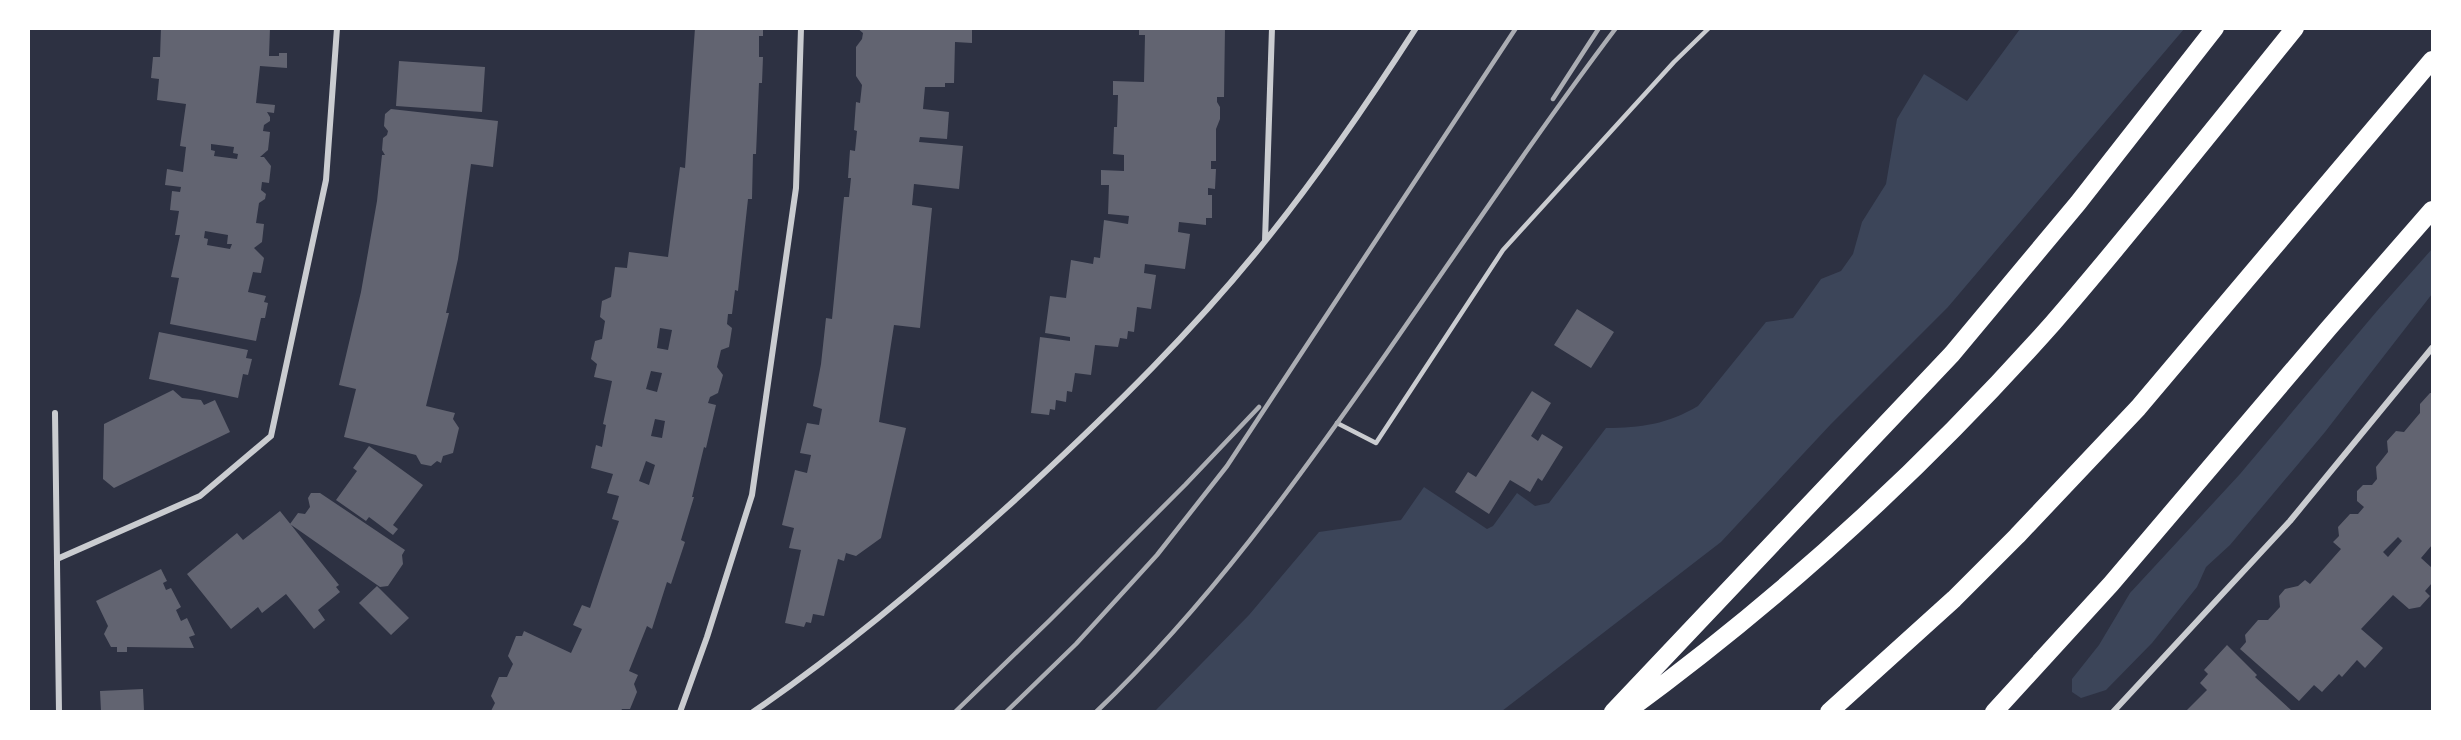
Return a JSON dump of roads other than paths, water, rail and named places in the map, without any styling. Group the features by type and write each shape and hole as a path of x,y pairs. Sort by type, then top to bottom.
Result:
{"highway":[{"path":"1613,711 1953,354 2091,187 2215,28"},
{"path":"1626,711 1730,633 1866,516 1936,446 2066,307 2295,28"},
{"path":"1829,711 1954,599 2138,408 2433,60"},
{"path":"1994,711 2111,584 2313,346 2433,210"}],"street":[{"path":"57,559 200,496 271,436 326,180 337,28"},
{"path":"680,711 707,637 752,495 796,188 801,28"},
{"path":"1265,242 1272,28"},
{"path":"753,711 880,616 979,533 1092,428 1182,335 1265,242 1373,95 1416,28"},
{"path":"2113,711 2290,521 2433,348"},
{"path":"55,413 59,711"}],"lane":[{"path":"1338,423 1376,443 1503,250 1674,62 1709,28"}],"railway":[{"path":"1006,712 1076,644 1157,555 1227,466 1516,28"},
{"path":"1553,99 1599,28"},
{"path":"1096,712 1176,629 1214,585 1285,494 1616,28"},
{"path":"955,712 1185,485 1259,407"}]}
